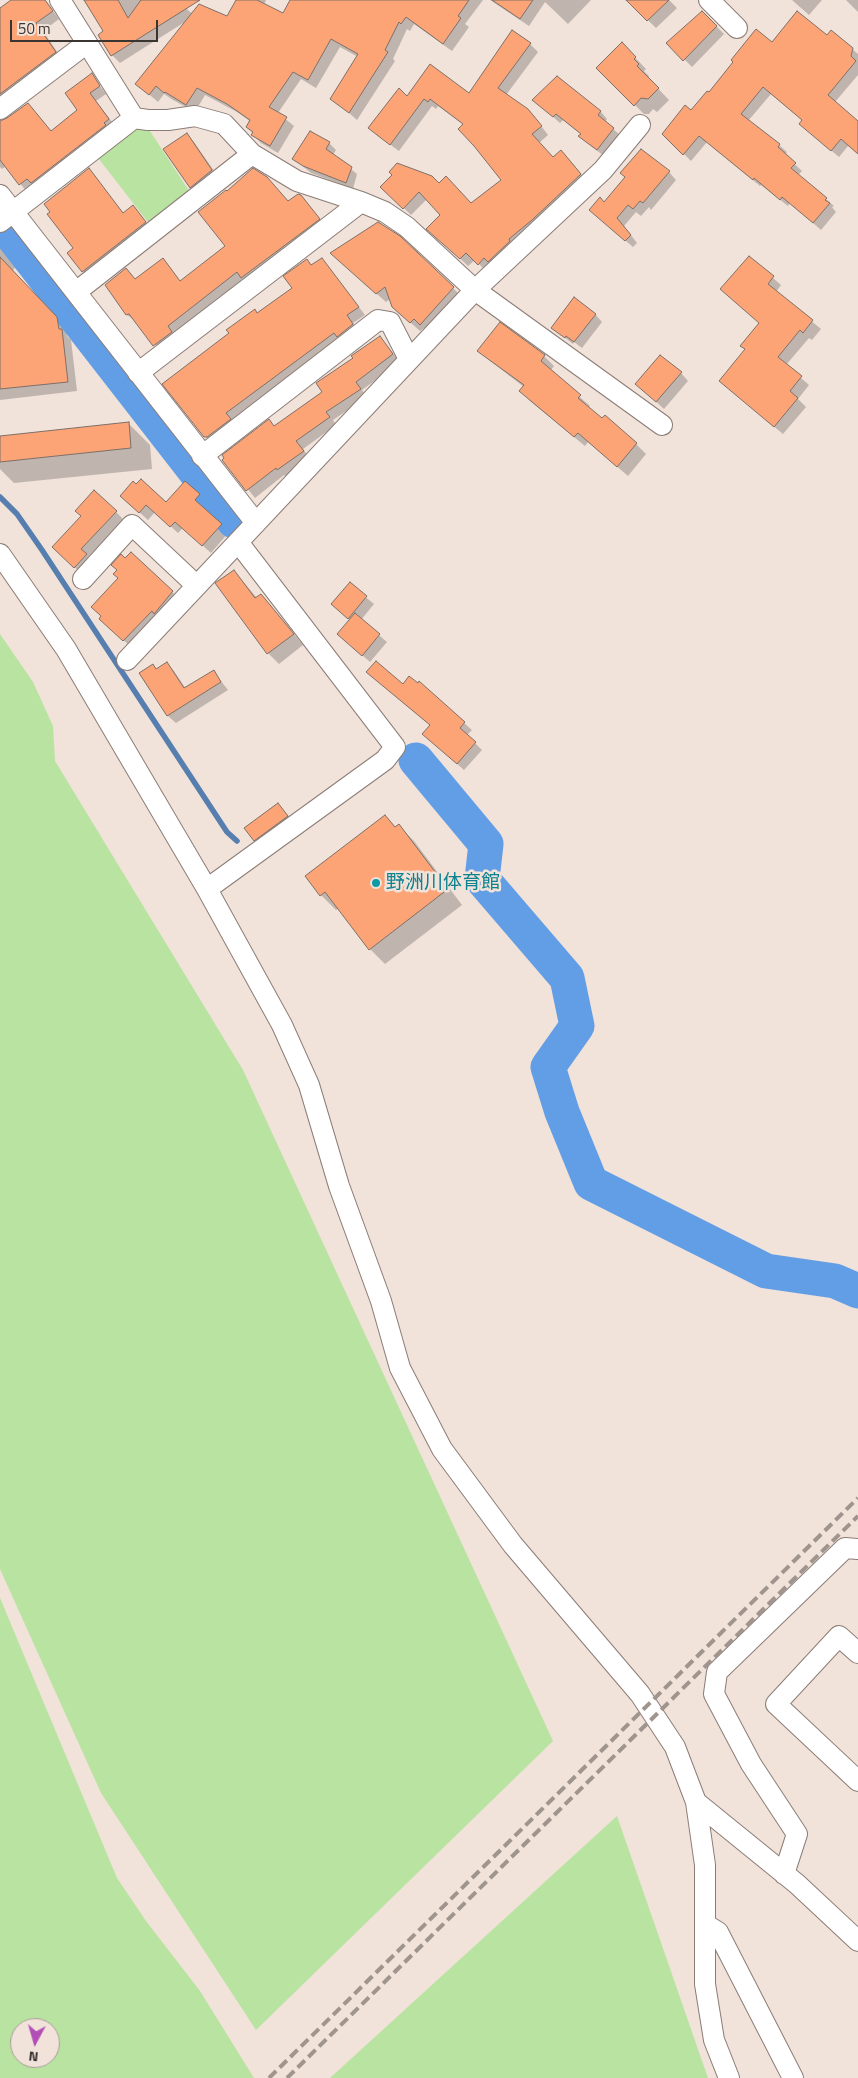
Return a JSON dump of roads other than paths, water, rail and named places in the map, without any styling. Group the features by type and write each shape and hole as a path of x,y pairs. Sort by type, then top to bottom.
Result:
{"street":[{"path":"60,0 134,118"},
{"path":"709,0 737,28"},
{"path":"0,109 87,42"},
{"path":"6,217 134,118 168,120 195,116 224,124 252,154 297,182 361,202 385,212 408,227 475,290 662,425"},
{"path":"127,660 475,290 603,170 640,125"},
{"path":"76,292 252,154"},
{"path":"0,195 6,217 76,292 256,523"},
{"path":"138,373 361,202"},
{"path":"202,456 378,320 390,322 409,359"},
{"path":"83,579 132,525 196,585"},
{"path":"207,890 385,760 395,747 238,542"},
{"path":"0,554 66,649 207,890 282,1025 305,1075 339,1186 381,1300 400,1368 442,1449 513,1545 640,1694 675,1747 696,1802 705,1865 707,1994 714,2040 729,2078"},
{"path":"784,1874 797,1834 751,1764 714,1694 717,1672 845,1548 858,1549"},
{"path":"858,1653 839,1636 776,1704 858,1781"},
{"path":"696,1802 784,1874 858,1941"},
{"path":"705,1924 718,1932 793,2078"}],"waterway":[{"path":"7,229 234,521"},
{"path":"0,497 17,514 42,550 227,832 237,841"},
{"path":"416,760 486,844 482,879 567,978 577,1026 548,1067 562,1112 591,1183 766,1271 835,1281 858,1291"}],"railway":[{"path":"269,2078 858,1498"},
{"path":"287,2078 858,1516"}],"place":[{"name":"野洲川体育館","path":"376,883"}]}
